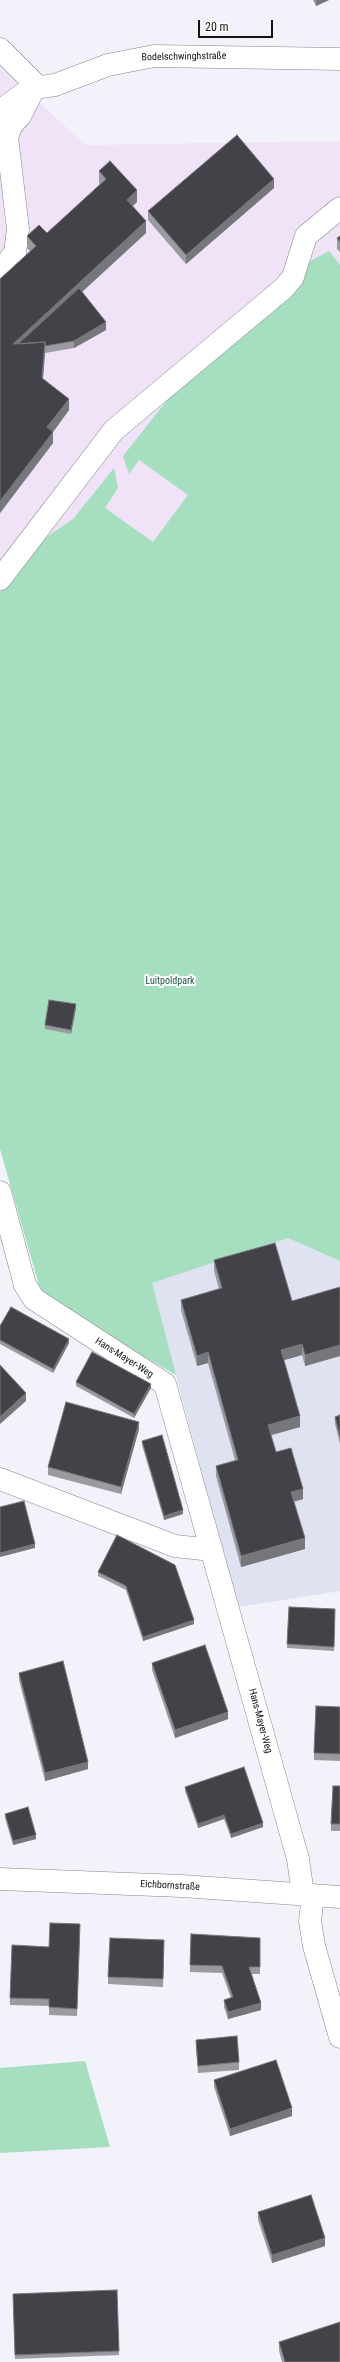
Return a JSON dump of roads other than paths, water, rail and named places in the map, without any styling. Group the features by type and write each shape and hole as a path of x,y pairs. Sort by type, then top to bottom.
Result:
{"street":[{"path":"0,49 36,85"},
{"name":"Bodelschwinghstraße","path":"36,85 48,87 108,65 154,56 340,59"},
{"path":"0,115 8,105 36,85"},
{"path":"0,271 15,253 18,229 3,144 11,126 20,116 36,85"},
{"path":"0,579 114,430 284,288 293,277 306,236 340,208"},
{"name":"Hans-Mayer-Weg","path":"0,1192 25,1285 34,1299 165,1384 308,1894 314,1946 340,2038"},
{"path":"0,1479 175,1546 212,1550"},
{"name":"Eichbornstraße","path":"0,1879 182,1886 340,1897"}],"park label":[{"name":"Luitpoldpark","path":"170,981"}]}
